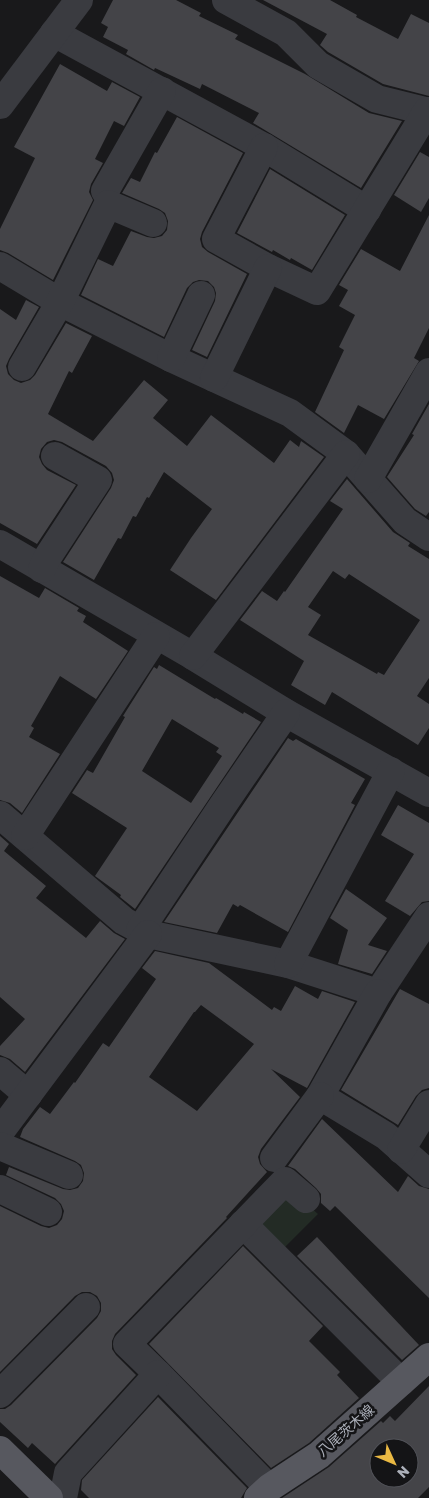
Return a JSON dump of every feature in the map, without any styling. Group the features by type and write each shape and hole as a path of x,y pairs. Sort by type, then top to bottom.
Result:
{"main road":[{"name":"八尾茨木線","path":"264,1493 319,1455 429,1357"},
{"path":"0,1450 49,1498"}],"street":[{"path":"0,105 79,0"},
{"path":"226,0 286,33 318,65 377,99 428,112 317,291 268,268 216,239 264,147"},
{"path":"54,33 264,147 367,210"},
{"path":"106,191 162,91"},
{"path":"22,367 60,302 108,204 153,224"},
{"path":"0,266 60,302 171,358 290,412 346,454 405,521 429,537"},
{"path":"214,378 268,268"},
{"path":"171,358 201,295"},
{"path":"368,479 426,383"},
{"path":"193,656 346,454"},
{"path":"42,569 47,558 98,480 55,456"},
{"path":"0,544 193,656 286,713 429,792"},
{"path":"25,836 156,636"},
{"path":"0,1132 144,932 222,805 286,713"},
{"path":"288,964 391,771"},
{"path":"0,815 124,921 144,932 288,964 378,993"},
{"path":"274,1158 320,1096 378,993 429,916"},
{"path":"0,1071 28,1095"},
{"path":"320,1096 386,1136 429,1174"},
{"path":"401,1150 429,1104"},
{"path":"0,1146 69,1175"},
{"path":"264,1493 158,1374 127,1344 285,1181 306,1199"},
{"path":"0,1189 48,1212"},
{"path":"243,1224 401,1382"},
{"path":"0,1394 86,1307"},
{"path":"63,1498 68,1473 158,1374"}],"shaded area":[{"path":"287,1187 318,1214 279,1253 251,1225"}],"building":[{"path":"113,0 176,0 201,13 199,16 238,35 235,39 305,74 369,113 402,121 361,188 253,123 259,113 202,84 200,89 155,68 154,70 126,54 128,50 103,37 108,27 101,23"},
{"path":"263,0 330,0 357,15 356,17 398,39 411,14 429,23 429,96 383,84 328,52 320,45 327,34"},
{"path":"60,64 107,91 112,82 140,97 124,126 114,121 95,159 103,163 91,184 89,192 93,200 53,280 0,250 0,229 35,158 14,147"},
{"path":"177,117 243,153 200,239 202,247 208,252 247,274 207,357 192,350 215,301 216,293 214,287 208,281 199,280 193,282 187,288 164,337 81,295 98,259 113,266 131,231 154,238 162,236 167,230 168,221 165,213 122,193 131,178 140,182 155,152 157,153"},
{"path":"420,152 429,157 429,198 421,212 394,195"},
{"path":"270,169 345,215 312,270 291,258 290,260 273,250 272,252 237,233"},
{"path":"429,215 429,328 414,358 419,361 384,419 358,405 344,433 315,412 344,350 339,347 355,315 339,306 348,290 339,285 361,249 400,271"},
{"path":"26,300 39,307 9,359 6,366 8,374 14,380 21,383 30,380 35,375 66,323 92,336 72,373 69,371 48,414 93,441 144,380 168,400 153,418 187,446 211,415 274,463 290,440 299,447 301,441 324,457 216,600 170,570 212,509 164,472 136,517 133,516 121,539 118,538 94,580 63,562 111,488 114,480 112,473 106,466 62,442 54,440 47,442 41,449 39,457 42,464 47,470 76,485 37,544 0,523 0,309 16,320"},
{"path":"429,404 429,512 426,516 415,509 387,477 414,435 412,434"},
{"path":"347,479 393,532 410,543 408,546 429,559 429,678 417,696 429,704 429,728 418,745 332,692 325,705 291,685 304,661 240,620 262,591 277,601 285,592 343,509 330,501","holes":["333,571 345,579 349,574 420,620 384,675 378,672 377,674 308,635 321,615 308,607"]},
{"path":"0,576 39,598 45,588 79,608 77,611 86,616 83,622 128,651 96,699 60,676 31,726 34,728 29,737 60,754 22,813 10,803 0,800"},
{"path":"159,665 215,699 261,722 135,909 120,897 121,895 95,876 127,828 72,793 87,770 93,773 125,717 123,716 154,667 157,669","holes":["172,719 219,748 216,752 222,756 191,803 142,771"]},
{"path":"288,738 293,741 296,739 365,779 351,803 355,805 288,932 240,905 238,907 233,904 217,933 164,922"},
{"path":"398,805 429,823 429,901 422,902 410,916 385,901 414,854 381,835"},
{"path":"0,836 9,844 4,851 46,886 36,898 86,938 100,921 114,933 125,939 25,1072 10,1059 0,1055 0,1046 25,1019 0,997"},
{"path":"346,889 387,918 368,945 387,951 372,974 338,964 348,930 330,918"},
{"path":"155,951 209,963 272,1010 274,1007 281,1011 295,986 318,999 322,991 355,1002 307,1088 271,1069 300,1097 261,1149 258,1157 260,1164 267,1172 227,1218 115,1334 112,1341 112,1349 136,1375 55,1464 32,1443 28,1448 0,1422 0,1409 5,1409 11,1405 97,1318 101,1311 101,1303 97,1296 90,1292 82,1292 75,1296 0,1372 0,1206 49,1228 57,1225 62,1219 64,1211 61,1204 55,1198 6,1175 9,1167 63,1189 70,1190 78,1188 83,1181 84,1173 81,1165 20,1137 23,1129 40,1107 50,1114 103,1043 109,1047 156,979 142,968","holes":["201,1005 254,1044 197,1111 149,1077 194,1012"]},
{"path":"400,989 429,1004 429,1088 422,1090 416,1096 398,1125 341,1090"},
{"path":"322,1119 398,1192 408,1176 419,1186 429,1189 429,1298 335,1206 330,1211 321,1203 321,1194 316,1188 295,1169 288,1166"},
{"path":"317,1237 419,1345 402,1360 297,1256"},
{"path":"243,1246 323,1326 309,1341 340,1372 337,1375 359,1398 309,1443 271,1468 149,1344"},
{"path":"429,1386 429,1487 418,1498 282,1498 329,1467 381,1421 383,1423 390,1416 395,1421"},
{"path":"158,1397 247,1488 241,1498 89,1498 81,1490 82,1480"}]}
